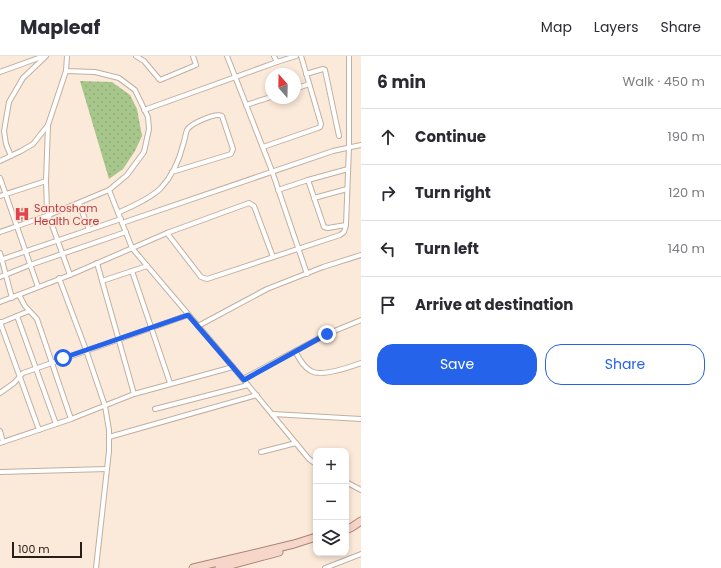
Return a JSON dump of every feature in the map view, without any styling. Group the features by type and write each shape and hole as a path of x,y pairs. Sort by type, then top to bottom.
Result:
{"main road":[{"path":"349,524 361,521"},
{"path":"349,528 361,521"},
{"path":"193,568 294,544 313,538"},
{"path":"219,568 313,542"}],"street":[{"path":"0,72 45,56"},
{"path":"11,156 2,131 9,102 23,78 45,56"},
{"path":"67,56 66,71 48,125 46,181 47,211 70,275"},
{"path":"136,56 144,61 160,80 196,66 193,56"},
{"path":"228,56 272,171 307,274"},
{"path":"274,56 277,62"},
{"path":"144,110 296,56"},
{"path":"262,147 320,127 321,124 301,56"},
{"path":"167,233 202,277 206,279 299,249 340,235 344,232 346,224 349,147 350,56"},
{"path":"306,74 323,68 339,136"},
{"path":"0,232 49,215 109,190 127,175 144,152 149,129 148,117 135,90 119,78 95,72 66,71"},
{"path":"301,87 309,84"},
{"path":"246,105 265,99"},
{"path":"118,213 155,193 160,188 172,172 181,152 189,127 216,114 222,116 233,150 232,154 172,172"},
{"path":"0,161 33,144 48,125"},
{"path":"1,260 58,240 122,221 333,151 361,145"},
{"path":"278,190 348,169"},
{"path":"0,178 38,287"},
{"path":"308,180 324,227 328,228 346,224"},
{"path":"0,196 46,181"},
{"path":"314,198 347,189"},
{"path":"109,190 132,248 233,366 309,460 313,462"},
{"path":"79,203 89,230"},
{"path":"0,302 70,275 167,233 245,204 252,204 254,206 273,257"},
{"path":"0,277 30,265 63,255 126,232"},
{"path":"0,253 12,298"},
{"path":"198,326 267,289 361,255"},
{"path":"97,263 134,394"},
{"path":"102,281 147,266"},
{"path":"132,271 170,383"},
{"path":"59,278 105,406 109,437 109,451 96,568"},
{"path":"19,295 29,311 37,319 71,419"},
{"path":"29,311 0,323 38,430"},
{"path":"0,392 23,373 118,338 188,315"},
{"path":"17,316 56,424"},
{"path":"244,380 327,334 361,320"},
{"path":"295,351 304,366 312,372 340,370 361,363"},
{"path":"0,431 2,443 71,419 134,394 233,366"},
{"path":"155,409 248,385"},
{"path":"109,437 257,395"},
{"path":"273,414 361,419"},
{"path":"261,452 296,443"},
{"path":"0,472 107,469"},
{"path":"349,484 361,490"},
{"path":"325,568 360,556"}],"green space":[{"path":"80,81 112,82 130,95 137,109 142,136 135,151 123,169 109,179"}],"building":[{"path":"24,207 28,218 20,220 16,210"}],"place":[{"name":"Santosham Health Care","path":"22,214"}],"route":[{"path":"63,358 188,315 244,380 327,334"}]}
